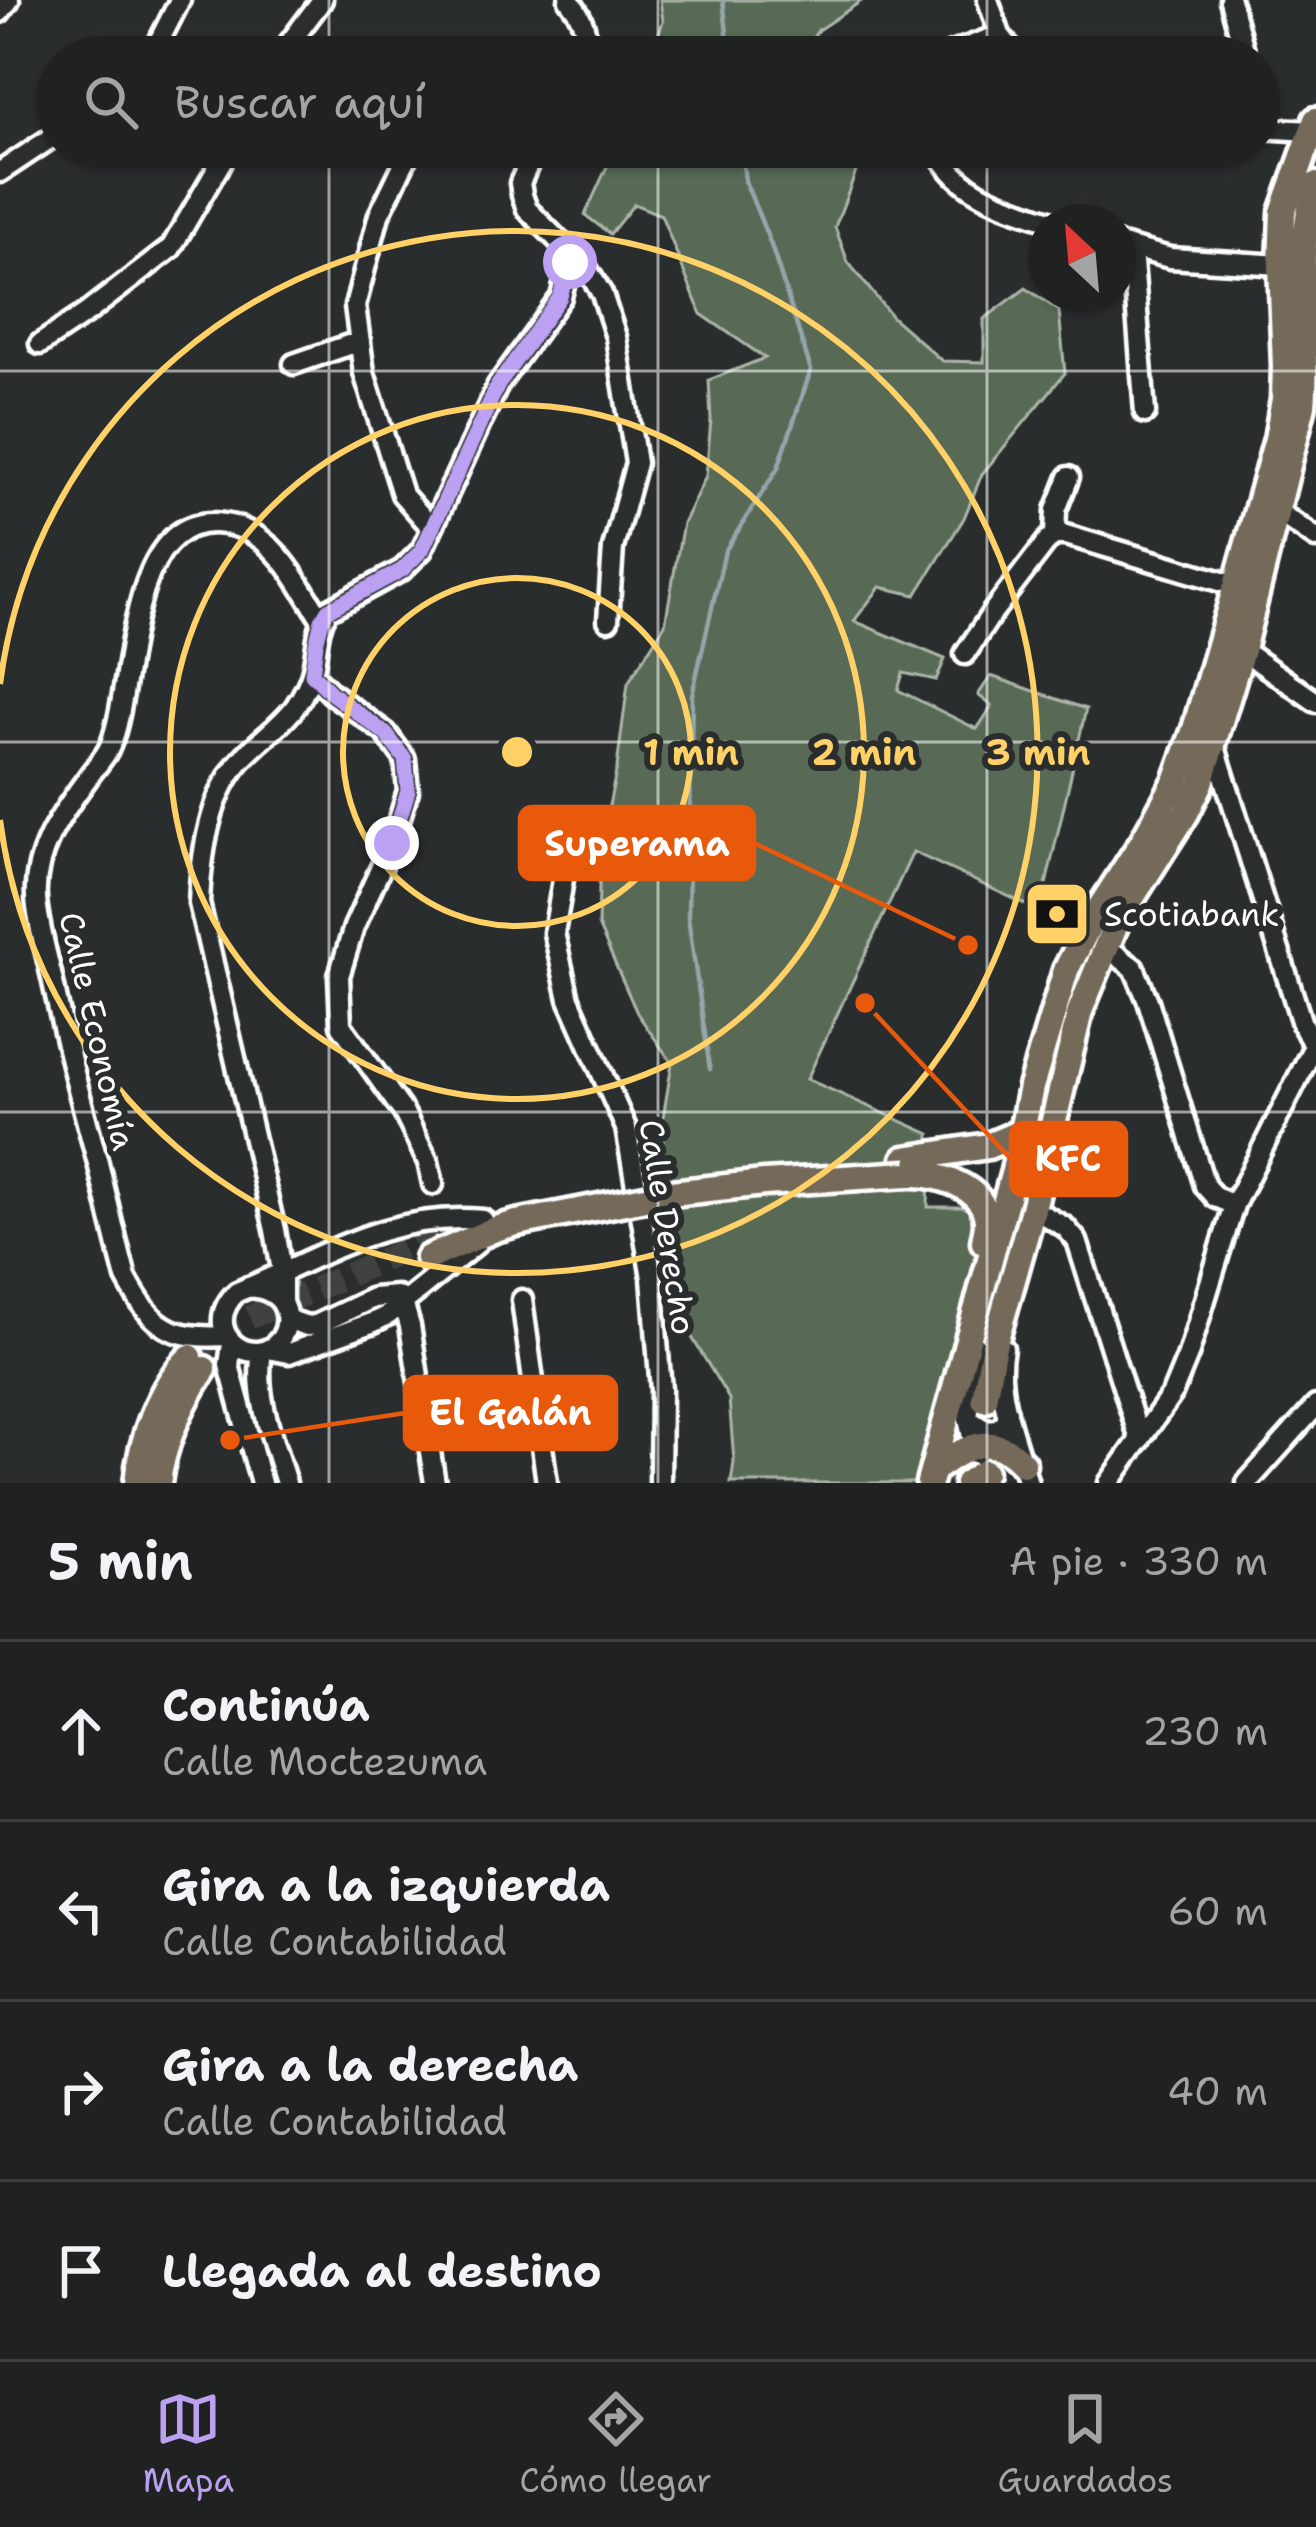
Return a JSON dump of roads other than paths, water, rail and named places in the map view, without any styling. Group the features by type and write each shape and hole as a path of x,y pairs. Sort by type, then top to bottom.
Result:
{"main road":[{"path":"1032,1126 1030,1087 1066,970 1176,781 1195,729 1302,368 1281,266 1283,212 1314,125"},
{"path":"987,1408 993,1350 1080,1012 1117,921 1201,783 1242,650 1303,405 1303,239 1316,185"},
{"path":"931,1477 1014,1171 1073,986 1091,948 1117,921"},
{"path":"913,1169 988,1146 1032,1126"},
{"path":"458,1228 606,1190 760,1168 913,1169 1004,1158"},
{"path":"913,1169 953,1181 977,1199 986,1213 983,1247 988,1274"},
{"path":"428,1258 503,1220"},
{"path":"137,1483 142,1451 163,1395 197,1363 158,1483"},
{"path":"931,1477 973,1446 992,1444 1013,1453 1026,1473"}],"street":[{"path":"0,12 9,0"},
{"path":"162,36 180,0"},
{"path":"295,36 322,0"},
{"path":"569,0 580,13 585,36"},
{"path":"988,0 1000,35"},
{"path":"1230,0 1240,36"},
{"path":"1280,127 1314,125"},
{"path":"0,172 36,148"},
{"path":"40,344 171,248 218,168"},
{"path":"402,168 379,215 355,306 364,373 402,494 432,528"},
{"path":"527,168 520,183 527,209 587,269 602,294 616,337 637,463 613,548 608,620"},
{"path":"949,168 988,200 1028,214"},
{"path":"1136,250 1170,258 1281,266"},
{"path":"286,1483 258,1373 265,1350 281,1337 282,1270 200,902 202,854 213,811 236,765 294,708 312,674 328,610 402,570 422,550 498,385 560,297 570,262 568,251"},
{"path":"1133,312 1145,413"},
{"path":"294,364 360,341"},
{"path":"1055,535 1056,510 1069,477"},
{"path":"1278,512 1316,538"},
{"name":"Calle Economía","path":"229,1340 173,1332 153,1319 126,1278 62,1028 36,897 40,856 61,816 110,747 136,615 154,562 176,535 203,524 230,524 259,535 283,558 322,620"},
{"path":"965,654 1055,535 1236,586"},
{"path":"1242,650 1316,702"},
{"path":"312,674 386,734 405,759 408,791 339,976 341,1025 404,1113 428,1162 433,1184"},
{"path":"1109,1483 1172,1394 1234,1205 1315,1043 1302,1024 1214,744"},
{"name":"Calle Derecho","path":"568,850 554,933 569,999 626,1128 652,1278 661,1390 659,1483"},
{"path":"1106,946 1134,968 1148,1001 1205,1186 1215,1197 1234,1205"},
{"path":"1033,1208 1065,1227 1076,1241 1140,1440"},
{"path":"261,1483 229,1364 229,1340 222,1324 228,1300 282,1270 391,1226 456,1217 503,1220"},
{"path":"229,1340 247,1351 289,1353 374,1322 503,1220"},
{"path":"248,1287 273,1293 284,1311 307,1326 381,1295 397,1296 403,1302 435,1483"},
{"path":"522,1300 547,1483"},
{"path":"977,1316 987,1408 1026,1473"},
{"path":"1247,1483 1316,1406"},
{"path":"980,1479 973,1446 987,1408"}],"waterway":[{"path":"723,0 727,36"},
{"path":"710,1069 688,918 692,695 725,551 778,468 811,370 743,168"}],"tunnel":[{"path":"1004,1158 1033,1142 1042,1120"},
{"path":"190,1357 225,1328 457,1228"},
{"path":"950,1483 984,1399"}],"place":[{"name":"Scotiabank","path":"1057,914"},
{"name":"Superama","path":"968,945"},
{"name":"KFC","path":"865,1003"},
{"name":"El Galán","path":"230,1440"}]}
